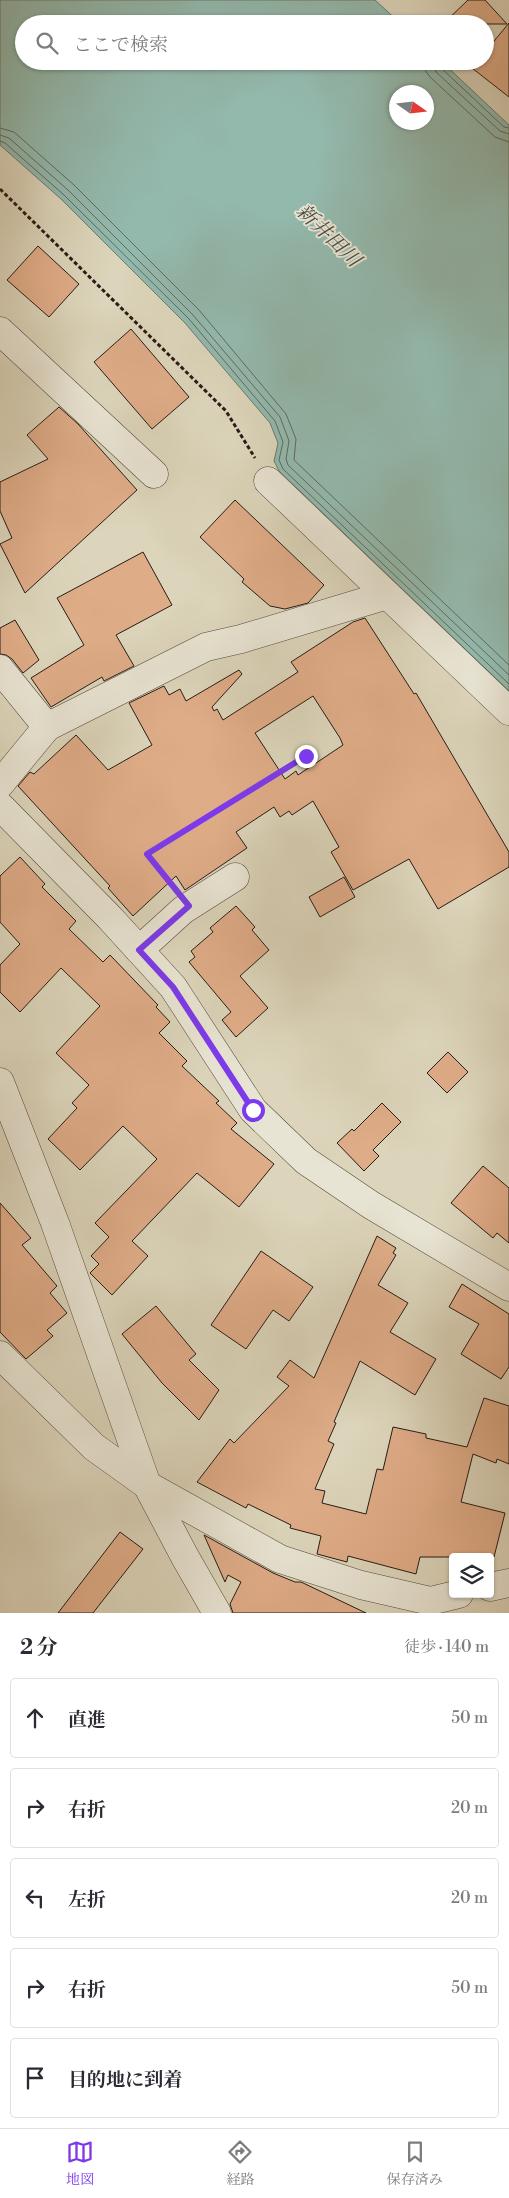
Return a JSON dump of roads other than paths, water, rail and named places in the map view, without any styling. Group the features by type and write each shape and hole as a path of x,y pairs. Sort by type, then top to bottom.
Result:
{"street":[{"path":"0,331 154,474"},
{"path":"268,481 509,711"},
{"path":"0,784 47,727 206,647 241,639 387,595"},
{"path":"0,669 47,727"},
{"path":"0,806 173,987 253,1110 306,1161 371,1205 509,1287"},
{"path":"139,950 189,906 235,877"},
{"path":"0,1082 55,1223 147,1485 184,1558 218,1613"},
{"path":"0,1355 94,1447 147,1485 280,1558 427,1607 449,1598"},
{"path":"494,1587 509,1583"}],"water":[{"name":"新井田川","path":"0,0 375,0 391,15 15,15 15,70 451,70 509,125 509,691 279,471 274,461 278,443 270,423 185,323 61,199 0,145"}]}
